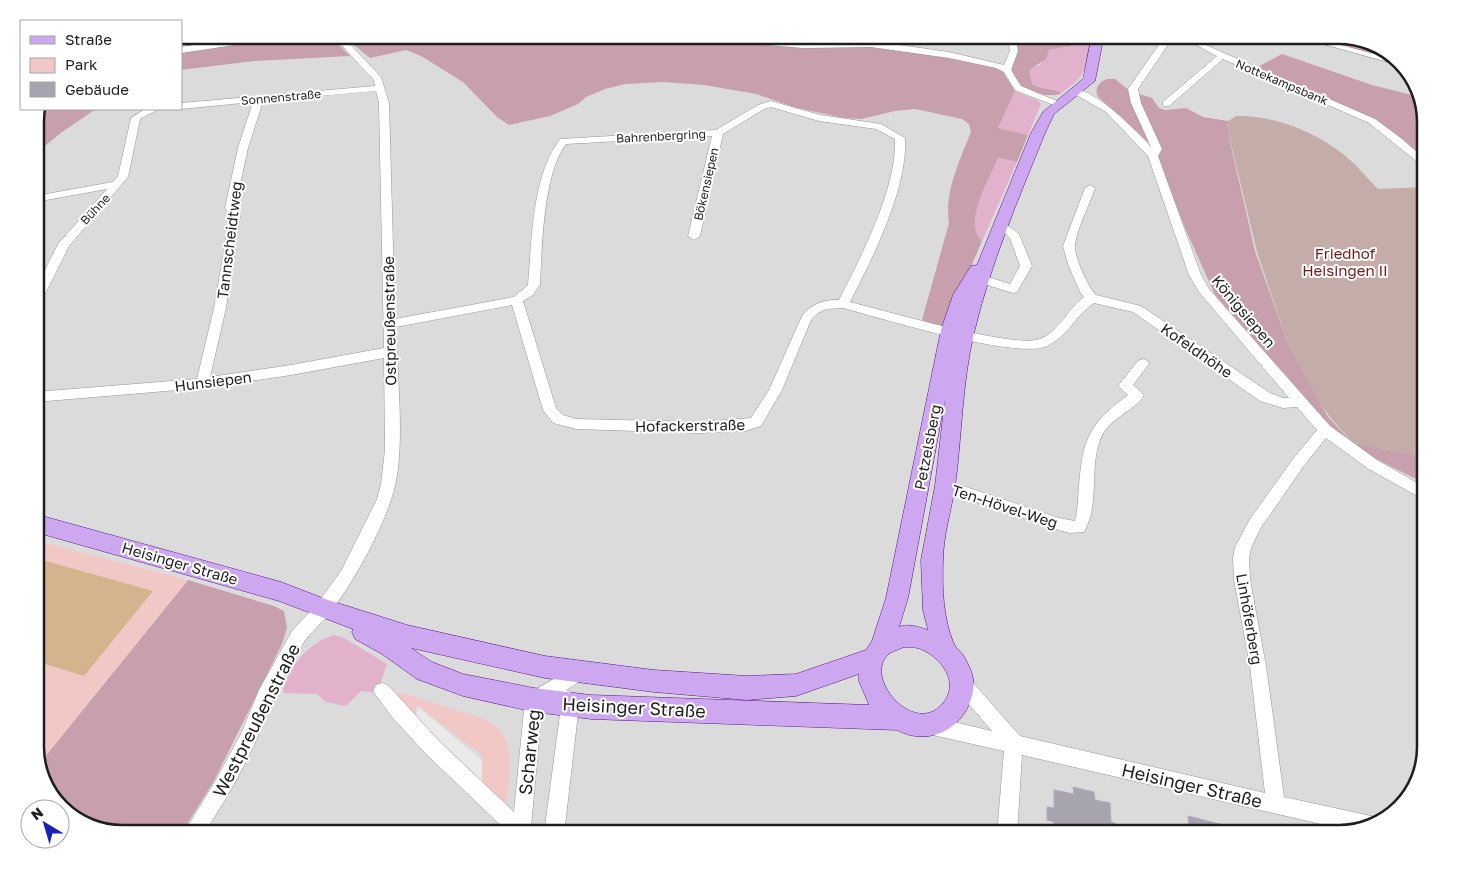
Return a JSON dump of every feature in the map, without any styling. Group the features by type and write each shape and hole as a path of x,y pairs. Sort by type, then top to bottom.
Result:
{"main road":[{"path":"1076,92 1092,77 1097,44"},
{"name":"Petzelsberg","path":"877,652 897,598 957,332 973,302 1000,223 1046,116 1076,92"},
{"name":"Petzelsberg","path":"944,650 934,610 932,560 945,486 961,295 988,254"},
{"name":"Heisinger Straße","path":"44,526 281,592 323,609 407,636 551,676 579,672 684,684 747,688 771,687 796,685 814,680 877,652 895,638 911,636 929,640 944,650"},
{"name":"Heisinger Straße","path":"323,609 344,624 390,646 426,671 463,685 534,700 570,705 897,718"},
{"path":"877,652 870,669 873,691 887,711 897,718 914,724 928,725 950,713 959,700 961,682 956,665 944,650"}],"street":[{"path":"182,50 221,44"},
{"name":"Ostpreußenstraße","path":"323,609 347,576 384,500 392,450 384,103 376,76 345,44"},
{"path":"791,44 872,44 972,59 994,64 1007,70 1018,88 1059,104"},
{"path":"1007,70 1014,51 1013,44"},
{"name":"Nottekampsbank","path":"1153,155 1157,153 1157,149 1136,103 1133,91 1164,44"},
{"name":"Nottekampsbank","path":"1198,44 1372,121 1399,140 1417,157"},
{"path":"1328,44 1388,61"},
{"path":"1166,104 1222,56"},
{"name":"Sonnenstraße","path":"182,106 381,88"},
{"name":"Königsiepen","path":"1076,92 1109,110 1153,155 1198,282 1216,305 1325,430 1372,464 1417,490"},
{"name":"Tannscheidtweg","path":"202,383 222,299 235,216 230,208 243,148 259,99"},
{"name":"Bahrenbergring","path":"517,300 530,292 534,285 540,210 550,171 561,142 718,133 761,107 772,104 819,118 878,126 900,138 898,168 893,188 862,267 843,304"},
{"name":"Bühne","path":"44,284 64,244 124,177 135,120 141,114 151,110"},
{"name":"Bökensiepen","path":"694,236 718,133"},
{"path":"44,197 118,184"},
{"path":"957,332 1018,345 1037,345 1056,334 1081,306 1092,298 1082,285 1069,246 1090,188"},
{"path":"982,279 1013,289 1026,266 1015,236 1000,223"},
{"name":"Kofeldhöhe","path":"1092,298 1136,309 1265,397 1282,403 1301,402"},
{"path":"390,324 517,300"},
{"name":"Hofackerstraße","path":"517,300 550,410 558,419 576,424 720,428 745,426 757,421 774,390 808,315 818,307 830,302 957,332"},
{"name":"Hunsiepen","path":"44,396 202,383 291,370 389,352"},
{"name":"Ten-Hövel-Weg","path":"945,486 1058,524 1079,527 1083,520 1090,452 1096,434 1107,420 1137,395 1125,386 1142,364"},
{"name":"Linhöferberg","path":"1276,804 1258,666 1242,580 1241,558 1243,547 1255,524 1325,430"},
{"name":"Westpreußenstraße","path":"199,825 221,790 247,740 265,696 298,637 323,609"},
{"path":"551,676 570,705 555,825"},
{"name":"Scharweg","path":"524,825 534,700 551,676"},
{"path":"961,682 1014,743 1008,825"},
{"path":"382,691 402,716 430,745 515,825"},
{"name":"Heisinger Straße","path":"928,725 976,737 1014,743 1208,790 1358,823"}],"shaded area":[{"path":"182,44 1325,44 1389,62 1407,83 1415,102 1417,117 1417,757 1411,777 1401,795 1378,815 1359,823 1349,825 187,825 214,781 282,644 284,612 274,606 188,580 44,542 45,110 182,110"},
{"path":"242,44 338,44 350,56 254,61 182,70 182,53"},
{"path":"353,44 882,46 925,52 1001,69 1015,91 998,128 1028,135 1017,162 998,158 984,188 976,212 975,223 977,233 982,241 945,327 922,320 949,223 949,200 954,176 971,132 969,124 962,119 915,109 895,111 861,119 844,118 797,108 756,94 704,85 663,82 625,84 605,89 586,97 578,104 550,116 509,125 497,117 463,82 421,56 406,50 370,58"},
{"path":"1016,44 1072,44 1071,46 1049,50 1046,59 1029,70 1032,84 1060,92 1060,94 1038,94 1018,83 1012,70"},
{"path":"1068,44 1089,44 1087,63 1077,81 1060,94 1057,90 1032,84 1028,70 1031,67 1040,65 1049,50 1067,47"},
{"path":"1326,44 1359,46 1378,54 1388,61"},
{"path":"1282,54 1372,85 1412,95 1417,117 1417,155 1380,124 1254,69"},
{"path":"1107,79 1115,79 1130,91 1152,98 1159,108 1165,110 1186,108 1203,117 1228,121 1230,142 1255,251 1287,341 1328,417 1350,440 1334,430 1215,295 1185,228 1159,162 1149,143 1098,97 1098,86"},
{"path":"1015,91 1037,100 1041,104 1028,135 998,128"},
{"path":"45,110 95,110 44,147"},
{"path":"998,158 1017,162 982,241 977,233 975,223 976,212 979,200"},
{"path":"1354,443 1417,455 1417,480 1372,457"},
{"path":"44,561 153,591 84,676 44,664"},
{"path":"188,580 274,606 284,611 287,628 282,644 214,781 187,825 112,825 83,815 70,805 70,799 64,799 60,795 54,786 45,757"},
{"path":"334,635 344,638 387,664 377,693 361,691 346,706 326,702 317,694 283,693 289,675 301,657 316,643"},
{"path":"418,707 482,760 482,781 416,717"}],"green space":[{"name":"Friedhof Heisingen II","path":"1236,116 1250,116 1292,126 1332,146 1348,158 1378,189 1417,187 1417,455 1353,443 1329,416 1319,401 1287,341 1257,252 1230,140 1228,121"},
{"path":"44,542 188,580 45,757"},
{"path":"395,693 403,693 481,718 493,724 501,732 509,752 507,802 500,800 482,783 482,757 479,753 417,705 415,716 394,696"}],"building":[{"path":"1073,787 1094,792 1095,800 1110,803 1111,822 1115,823 1115,825 1054,825 1054,822 1047,820 1047,807 1054,808 1054,790 1074,794"},
{"path":"1188,816 1223,825 1189,825"}]}
